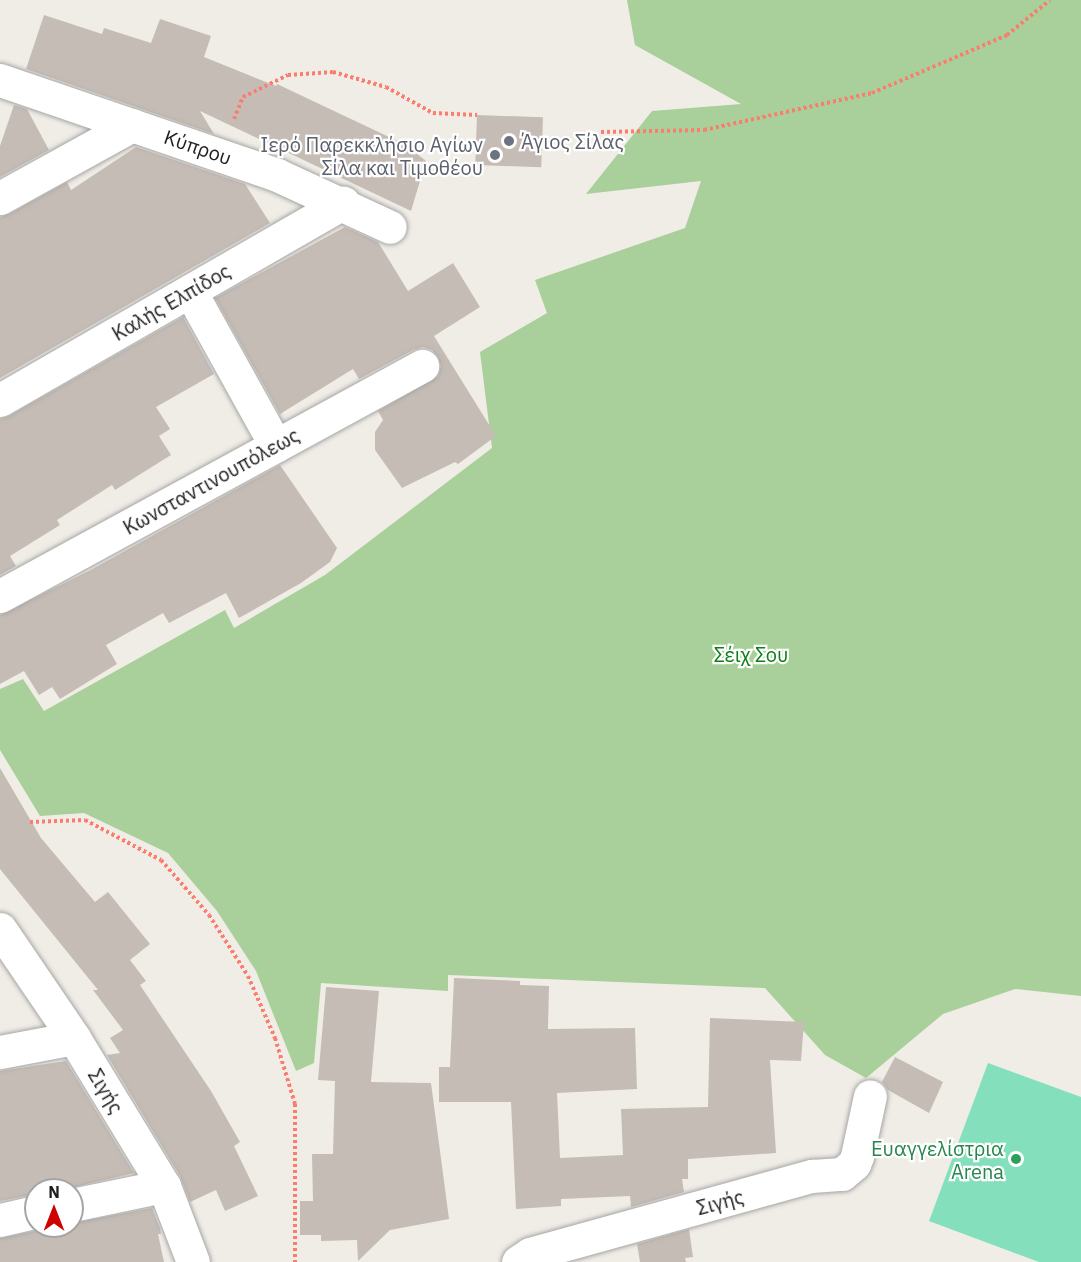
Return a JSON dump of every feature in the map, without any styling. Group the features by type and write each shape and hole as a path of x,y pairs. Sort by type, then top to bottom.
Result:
{"street":[{"name":"Κύπρου","path":"0,80 219,153 343,203 390,227"},
{"path":"0,198 132,125"},
{"name":"Καλής Ελπίδος","path":"0,400 343,203"},
{"path":"190,291 276,446"},
{"name":"Κωνσταντινουπόλεως","path":"0,596 422,366"},
{"name":"Σιγής","path":"0,929 74,1038 164,1186 193,1262"},
{"path":"0,1052 74,1038"},
{"name":"Σιγής","path":"518,1262 530,1254 812,1176 842,1174 854,1164 857,1156 870,1096"},
{"path":"84,1203 164,1186"},
{"path":"0,1220 24,1215"}],"path":[{"path":"601,132 704,130 872,93 1007,35 1050,0"},
{"path":"219,153 243,97 288,75 333,72 386,87 433,113 477,116"},
{"path":"30,822 85,820 161,860 209,915 248,976 275,1038 295,1104 295,1262"}],"green space":[{"name":"Σέιχ Σου","path":"627,0 1081,0 1081,996 1015,989 943,1014 866,1078 825,1055 765,988 448,975 448,991 321,983 314,1063 296,1071 256,971 217,911 168,853 84,813 40,816 0,750 0,689 23,679 44,711 225,610 234,628 325,575 492,448 480,352 547,313 535,280 685,228 701,181 586,194 652,111 741,104 635,45"},
{"name":"Ευαγγελίστρια Arena","path":"988,1063 1081,1097 1081,1262 1039,1262 929,1221"}],"building":[{"path":"44,15 102,34 104,28 151,43 160,19 211,36 204,57 276,86 277,84 406,145 426,161 411,211 200,111 214,134 26,69"},
{"path":"14,105 27,109 49,150 0,177 0,146"},
{"name":"Άγιος Σίλας","path":"477,115 543,117 541,167 475,165"},
{"path":"136,147 245,184 270,223 0,378 0,217 67,182 71,190"},
{"path":"345,227 378,242 408,291 453,263 480,307 434,336 496,436 458,464 455,462 402,488 375,450 375,432 383,420 378,411 438,376 441,366 432,350 423,347 413,350 359,379 353,369 280,414 215,298"},
{"path":"183,317 214,374 156,407 170,429 159,436 171,455 115,490 112,485 57,520 60,525 10,556 16,566 0,575 0,419"},
{"path":"280,465 337,548 330,562 301,583 239,618 226,593 169,623 163,613 106,645 117,664 60,699 52,687 39,695 24,671 0,684 0,615 89,571"},
{"path":"0,768 41,838 95,902 108,892 150,944 130,960 146,981 140,985 211,1091 240,1142 234,1146 258,1196 225,1211 216,1190 190,1202 180,1176 107,1055 120,1053 110,1038 123,1030 93,990 98,990 0,869"},
{"path":"454,978 520,981 520,985 549,986 548,1029 635,1028 637,1089 557,1093 560,1158 623,1155 621,1109 708,1107 710,1018 804,1022 801,1061 770,1060 776,1153 688,1159 688,1179 682,1179 684,1192 631,1207 630,1196 561,1199 561,1206 516,1209 511,1102 439,1102 439,1067 450,1067"},
{"path":"326,987 379,991 371,1082 431,1083 449,1219 390,1230 358,1261 357,1240 321,1241 321,1235 300,1235 300,1201 313,1201 312,1154 333,1154 335,1081 318,1080"},
{"path":"895,1057 943,1082 929,1113 888,1090 882,1082"},
{"path":"66,1061 134,1173 84,1185 84,1178 24,1178 24,1196 0,1201 0,1071"},
{"path":"152,1208 160,1228 161,1234 158,1234 164,1262 0,1262 0,1238 24,1233 24,1238 84,1238 84,1221"},
{"path":"689,1229 693,1257 685,1258 686,1262 640,1262 637,1244"}],"place":[{"name":"Άγιος Σίλας","path":"509,141"},
{"name":"Ιερό Παρεκκλήσιο Αγίων Σίλα και Τιμοθέου","path":"495,155"},
{"name":"Ευαγγελίστρια Arena","path":"1016,1159"}]}
